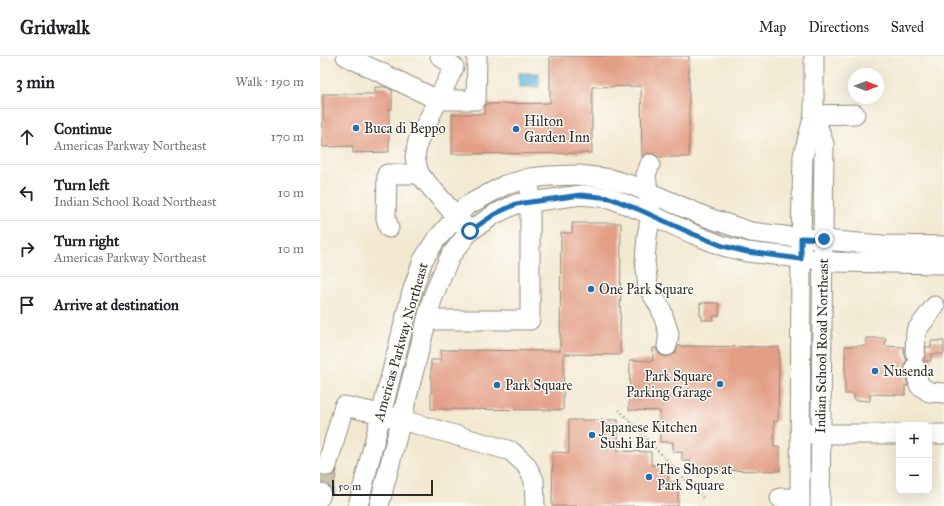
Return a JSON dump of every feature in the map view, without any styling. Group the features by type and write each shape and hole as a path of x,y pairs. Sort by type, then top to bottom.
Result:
{"street":[{"path":"346,56 438,100 476,100 476,56"},
{"path":"440,56 454,67 418,141 415,157 419,174 470,231"},
{"name":"Indian School Road Northeast","path":"800,502 801,238 803,156 814,115 814,56"},
{"path":"814,115 855,114"},
{"name":"Indian School Road Northeast","path":"814,115 824,144 820,506"},
{"path":"650,164 646,176 651,215 647,236 645,260 646,271 648,286 661,309 669,334 667,346"},
{"path":"389,228 386,218 379,210 387,174 419,174"},
{"name":"Americas Parkway Northeast","path":"358,506 412,292 423,260 435,241 466,206 505,185 530,178 579,175 610,179 647,191 729,225 751,232 882,245 944,246"},
{"path":"427,320 530,320 530,178"},
{"name":"Americas Parkway Northeast","path":"379,506 427,320 440,279 448,261 470,231 495,214 516,204 581,195 610,198 723,246 747,252 823,261 883,264 944,264"},
{"path":"935,306 916,331 915,360 919,385 929,392 944,393"},
{"path":"327,466 344,406 381,414 436,431 511,451 526,464 534,480 535,502"},
{"path":"800,434 896,434"},
{"path":"932,434 944,434"},
{"path":"780,498 800,502"}],"path":[{"path":"619,410 703,498"}],"water":[{"path":"519,73 539,73 539,87 519,87"}],"building":[{"path":"550,56 689,56 689,157 659,157 648,153 642,157 641,86 592,87 592,153 452,154 452,114 485,114 486,104 550,103"},
{"name":"Buca di Beppo","path":"375,87 386,87 392,90 392,109 389,109 389,152 353,153 353,146 323,147 323,94 375,94"},
{"path":"572,223 621,223 620,355 564,354 563,410 431,409 431,360 441,360 441,350 560,351 561,233 572,233"},
{"path":"700,303 719,303 719,316 713,316 713,320 702,320 702,316 700,316"},
{"name":"Nusenda","path":"866,338 886,338 885,346 904,347 904,353 907,360 904,364 904,369 908,386 905,386 905,395 870,394 870,401 854,400 854,394 845,394 845,346 866,346"},
{"path":"931,341 944,341 944,354 931,354 931,361 924,361 926,347 931,347"},
{"path":"678,346 779,347 778,421 774,421 774,447 780,447 780,471 691,470 691,461 682,461 682,452 673,452 673,442 660,442 660,411 629,410 630,360 653,361 653,348 656,348 660,355 665,357 676,353"},
{"path":"569,420 618,420 618,451 651,452 651,465 660,465 660,472 668,472 668,482 678,482 678,506 552,506 553,452 569,453"},
{"path":"337,469 332,495 329,485 324,482 320,482 320,474 324,477 330,477 335,474"}],"tunnel":[{"path":"321,493 327,466"}],"place":[{"name":"Buca di Beppo","path":"356,128"},
{"name":"Hilton Garden Inn","path":"516,129"},
{"name":"One Park Square","path":"591,289"},
{"name":"Nusenda","path":"875,371"},
{"name":"Park Square Parking Garage","path":"720,384"},
{"name":"Park Square","path":"497,385"},
{"name":"Japanese Kitchen Sushi Bar","path":"592,435"},
{"name":"The Shops at Park Square","path":"649,477"}],"route":[{"path":"470,231 495,214 516,204 535,200 581,195 610,198 723,246 747,252 801,259 801,238 824,239"}]}
